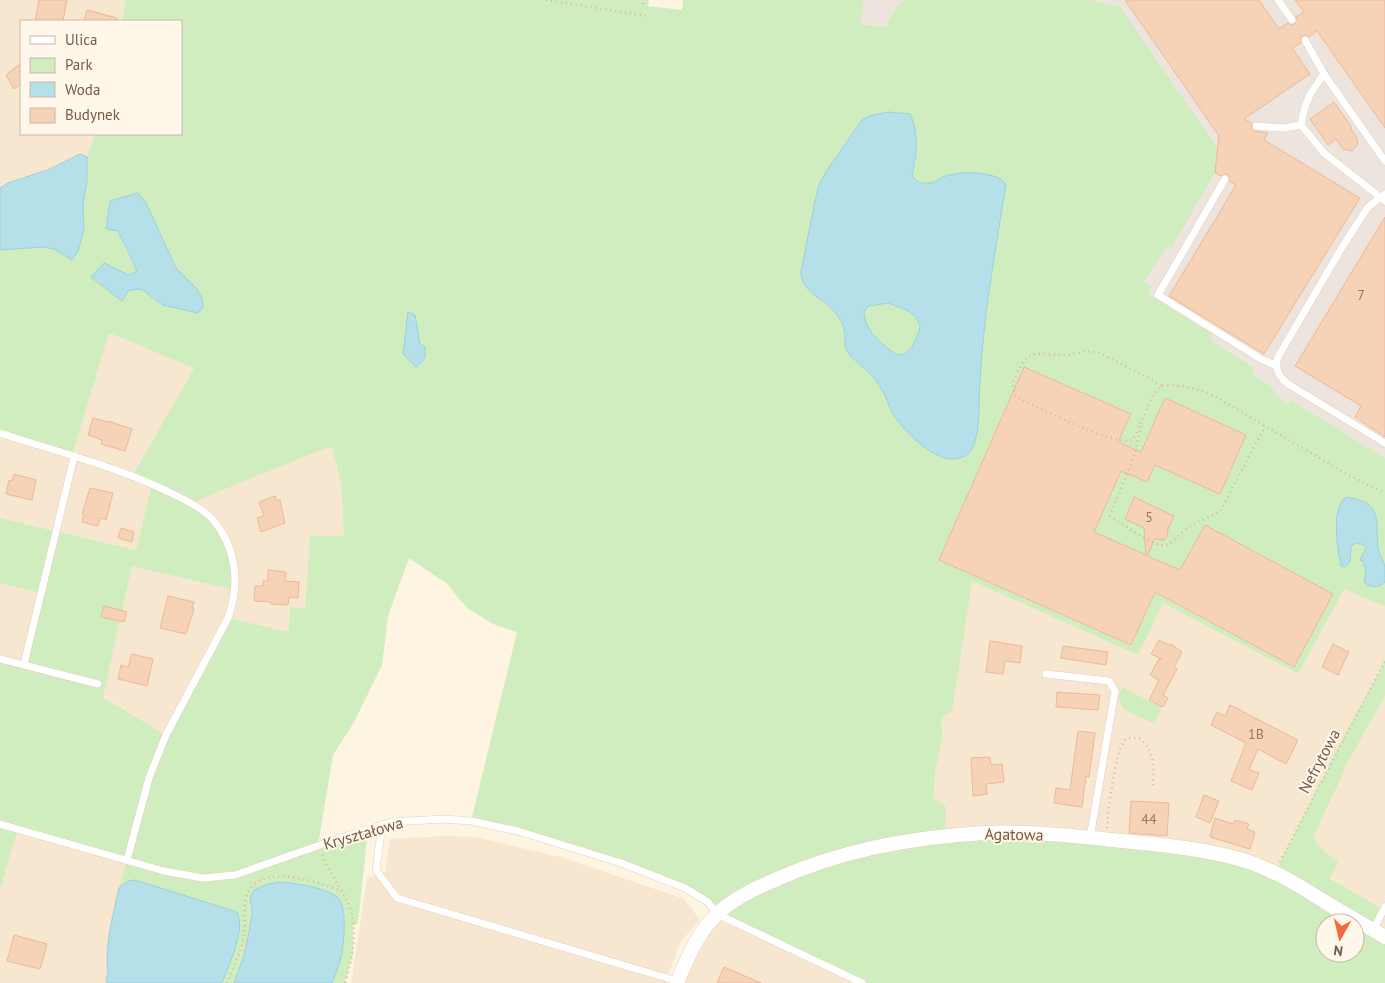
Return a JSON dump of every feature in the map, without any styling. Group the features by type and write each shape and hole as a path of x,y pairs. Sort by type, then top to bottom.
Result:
{"street":[{"name":"Agatowa","path":"677,982 704,929 717,914 748,893 797,870 864,850 936,837 985,833 1107,839 1178,846 1214,852 1275,872 1379,933"}],"lane":[{"path":"1278,0 1292,20"},
{"path":"1305,40 1324,74 1385,161"},
{"path":"1301,125 1308,96 1324,74"},
{"path":"1256,126 1283,128 1301,125"},
{"path":"1301,125 1324,153 1383,198 1368,207 1341,249 1278,357 1277,366 1280,376 1288,384 1385,443"},
{"path":"1225,179 1158,295 1261,359 1277,366"},
{"path":"0,433 132,476 163,489 203,511 213,520 226,539 235,569 235,593 228,618 166,735 149,778 127,860"},
{"path":"24,664 74,457"},
{"path":"0,659 98,684"},
{"path":"1046,674 1110,681 1115,691 1090,838"},
{"name":"Kryształowa","path":"0,824 188,876 215,878 235,875 382,825 443,818 471,822 518,831 621,863 685,888 708,902 717,914 862,983"},
{"path":"382,825 376,870 397,898 677,982"},
{"path":"1379,933 1385,908"}],"path":[{"path":"546,0 648,16"},
{"path":"1161,386 1153,395 1132,440 1123,441 1093,431 1020,398 1014,393 1014,380 1023,361 1036,354 1046,352 1066,355 1091,350 1151,379 1161,386 1176,386 1207,393 1350,476 1385,494"},
{"path":"1141,421 1135,453 1110,516 1147,540 1163,546 1173,542 1196,523 1216,514 1224,506 1265,426"},
{"name":"Nefrytowa","path":"1275,872 1385,661"},
{"path":"1107,839 1108,808 1121,748 1125,740 1130,738 1140,739 1150,750 1153,788"},
{"path":"318,846 350,910 353,953 345,983"},
{"path":"227,983 243,938 247,895 254,885 269,878 293,877 314,881 341,891"}],"shaded area":[{"path":"0,0 126,0 122,20 20,20 20,135 95,135 87,157 80,154 50,169 8,183 0,188"},
{"path":"864,0 904,0 897,5 887,27 859,24"},
{"path":"1091,0 1385,0 1385,458 1291,400 1289,404 1278,396 1271,386 1253,375 1253,365 1212,341 1148,294 1144,282 1167,245 1171,247 1215,173 1120,7"},
{"path":"109,333 194,368 132,475 152,484 136,550 0,518 0,433 72,456"},
{"path":"332,447 341,483 344,536 310,537 305,608 289,632 166,735 103,696 132,566 190,503 316,451"},
{"path":"972,581 1137,654 1163,603 1298,674 1343,588 1385,606 1385,661 1342,739 1275,872 945,836 934,799 935,771 943,737 941,717","holes":["1122,687 1162,707 1154,724 1138,715"]},
{"path":"0,583 41,593 24,664 0,659"},
{"path":"1385,696 1385,937 1373,930 1384,910 1330,877 1338,862 1317,845 1314,835 1338,786 1344,769"},
{"path":"17,828 127,860 112,921 107,961 107,983 0,983 0,890"},
{"path":"444,836 475,837 564,858 684,899 700,920 681,941 665,983 351,983 367,878 385,872 390,839"},
{"path":"717,914 862,983 677,983"}],"green space":[{"path":"126,0 649,0 648,6 682,10 683,0 864,0 860,24 886,27 897,5 904,0 1091,0 1120,7 1218,149 1215,173 1171,248 1167,246 1144,282 1152,287 1148,294 1211,333 1212,341 1253,366 1253,375 1271,386 1278,396 1288,404 1291,400 1385,458 1385,606 1344,589 1298,674 1163,603 1138,655 972,581 952,711 941,718 943,737 935,771 934,798 946,807 945,836 985,833 1178,846 1275,872 1342,739 1385,661 1385,696 1344,769 1314,835 1317,845 1338,862 1330,878 1384,910 1373,930 1385,937 1385,983 862,983 717,914 708,902 621,863 471,821 517,632 493,624 467,608 446,583 409,558 388,616 382,665 354,722 333,755 318,845 368,829 358,923 353,926 353,953 345,983 332,983 342,954 344,917 250,905 251,924 249,934 234,983 222,983 238,936 237,912 189,897 124,884 119,888 127,860 18,828 0,890 0,659 24,664 41,593 0,583 0,518 136,550 152,484 132,476 194,368 109,333 72,456 0,433 0,250 44,247 54,249 73,260 84,229 83,205 87,180 87,157 95,135 182,135 182,20 122,20","holes":["888,112 916,134 916,163 912,176 917,181 928,184 949,175 955,175 1006,184 985,324 979,380 977,431 969,452 964,456 954,459 893,414 886,396 874,378 855,361 845,346 844,326 841,319 809,290 801,272 819,185 838,153 862,120 869,116","138,193 146,203 176,268 196,288 163,305 141,289 129,290 122,301 92,278 104,263 130,275 137,271 124,246 110,201","332,447 341,483 344,536 310,536 305,608 290,607 289,632 228,618 166,735 103,697 132,566 235,590 226,539 203,511 191,503"]},
{"path":"888,303 908,311 916,318 920,325 919,332 911,349 904,354 897,355 870,331 867,325 864,311 869,306"},
{"path":"1122,687 1162,707 1155,724 1123,709 1118,698"}],"water":[{"path":"888,112 910,114 916,136 912,176 919,182 931,183 950,175 976,173 994,176 1006,184 985,325 979,416 975,442 965,456 955,459 945,458 925,448 900,423 892,413 885,395 875,379 852,358 846,349 844,330 839,317 808,289 802,279 801,272 819,185 827,170 862,120 869,116","holes":["888,303 908,311 916,317 920,325 919,332 911,349 904,354 897,355 880,342 870,331 864,311 869,306"]},
{"path":"80,154 87,157 87,180 83,205 84,229 78,251 72,260 54,249 44,247 0,250 0,188 8,183 50,169"},
{"path":"138,193 146,203 176,268 196,288 202,298 203,307 198,313 163,305 141,289 129,290 122,301 91,277 104,263 129,275 137,271 118,231 106,229 110,201"},
{"path":"408,312 415,315 420,344 426,350 424,358 416,367 403,354"},
{"path":"1346,497 1367,503 1375,514 1378,548 1385,567 1385,582 1380,585 1372,586 1364,582 1366,571 1363,561 1360,560 1366,548 1364,545 1356,543 1351,546 1350,562 1345,567 1341,566 1336,530 1338,511"},
{"path":"135,880 237,912 239,919 238,937 222,983 107,983 108,942 119,888 128,881"},
{"path":"280,882 320,889 334,895 342,904 344,925 343,948 332,983 234,983 244,955 249,932 252,913 250,898 254,890 268,884"}],"building":[{"path":"39,0 67,0 63,20 35,20"},
{"path":"1125,0 1259,0 1279,29 1288,23 1295,24 1296,17 1304,12 1295,0 1385,0 1385,128 1317,31 1309,37 1306,35 1302,36 1300,39 1301,43 1292,48 1310,74 1244,119 1252,123 1251,128 1253,131 1268,133 1264,140 1360,198 1264,354 1169,296 1236,185 1230,182 1228,175 1221,176 1215,173 1219,136"},
{"path":"87,10 117,18 116,20 84,20"},
{"path":"20,64 20,85 14,89 6,75"},
{"path":"1334,102 1357,138 1358,144 1352,151 1343,149 1336,139 1328,145 1310,119"},
{"path":"1385,217 1385,437 1355,417 1361,406 1295,366"},
{"path":"1024,367 1131,414 1118,442 1141,452 1165,398 1246,435 1220,494 1155,465 1147,482 1121,471 1094,532 1146,555 1144,528 1125,519 1134,497 1174,516 1167,536 1164,540 1155,539 1147,556 1180,570 1205,525 1333,594 1294,667 1155,592 1131,645 939,560"},
{"path":"93,418 132,429 125,451 101,444 102,440 88,435"},
{"path":"14,474 36,480 32,500 6,494 9,480 12,481"},
{"path":"90,488 113,493 106,520 100,518 98,526 82,522 84,515 82,514"},
{"path":"275,496 277,501 280,500 285,523 261,532 257,518 264,516 259,502"},
{"path":"121,528 134,532 132,542 118,538"},
{"path":"268,570 286,572 285,581 299,582 298,598 289,597 288,605 254,601 255,586 263,586 263,581 268,581"},
{"path":"168,596 194,602 192,609 194,609 186,634 160,628"},
{"path":"104,606 127,612 124,622 101,617"},
{"path":"1159,640 1169,645 1171,644 1182,652 1174,667 1177,669 1163,695 1168,698 1163,707 1149,700 1159,680 1150,675 1159,659 1162,659 1151,654"},
{"path":"990,641 1022,646 1020,663 1005,661 1003,674 986,672"},
{"path":"1333,644 1349,652 1338,675 1322,667"},
{"path":"1063,646 1108,652 1106,665 1061,658"},
{"path":"132,654 153,659 147,686 118,679 121,665 128,667"},
{"path":"1057,692 1100,695 1098,710 1056,707"},
{"path":"1230,705 1298,740 1286,764 1258,749 1249,770 1259,773 1252,790 1231,781 1246,743 1211,725 1217,712 1225,716"},
{"path":"1078,731 1095,733 1089,777 1086,776 1082,807 1054,803 1056,788 1070,790"},
{"path":"990,757 991,765 1002,764 1004,782 986,784 987,794 973,796 971,758"},
{"path":"1204,795 1219,801 1210,823 1196,817"},
{"path":"1131,801 1169,803 1167,836 1129,833"},
{"path":"1215,818 1233,824 1235,820 1249,824 1247,829 1255,832 1250,849 1210,837"},
{"path":"14,935 47,944 40,969 7,961"},
{"path":"724,967 761,983 717,983"}]}
